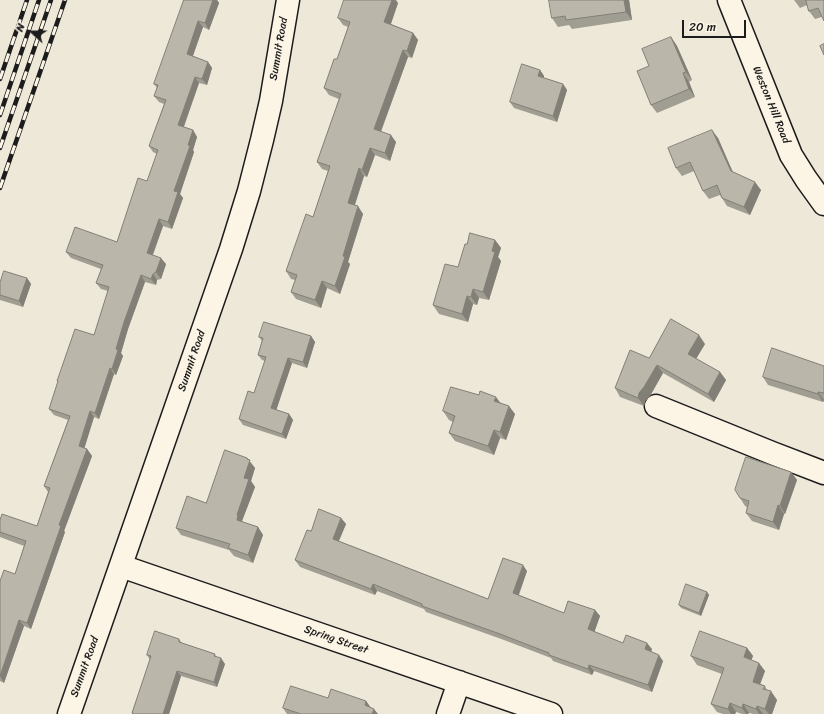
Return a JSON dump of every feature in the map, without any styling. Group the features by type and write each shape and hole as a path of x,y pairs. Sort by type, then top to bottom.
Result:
{"street":[{"name":"Summit Road","path":"69,714 231,250 249,191 268,116 288,0"},
{"name":"Weston Hill Road","path":"728,0 791,155 824,204"},
{"path":"656,406 824,473"},
{"name":"Spring Street","path":"121,566 551,714"},
{"path":"448,714 459,682"}],"building":[{"path":"184,0 213,0 205,23 198,21 187,54 208,62 202,79 195,77 178,125 193,130 188,145 190,146 174,191 178,192 168,222 159,219 147,253 161,258 156,272 153,274 151,279 141,275 124,322 112,369 110,368 95,413 90,411 79,446 87,449 59,525 61,526 27,623 19,620 0,676 0,581 4,570 15,574 26,541 0,532 0,520 2,514 37,526 50,488 44,486 70,416 49,409 57,381 75,329 94,335 109,287 96,283 103,265 66,252 75,227 117,242 138,178 147,181 158,150 149,146 166,100 154,96 158,85 154,84"},
{"path":"344,0 392,0 384,22 413,33 407,51 403,50 374,129 391,135 385,153 370,148 362,170 359,168 348,203 358,206 343,256 345,257 335,286 322,281 315,300 291,292 297,275 286,271 306,214 313,217 330,166 317,162 341,94 324,88 334,59 337,59 350,22 338,18"},
{"path":"549,0 624,0 626,12 566,20 565,16 552,18"},
{"path":"806,0 824,0 824,21 818,8 809,11"},
{"path":"671,37 686,72 683,73 689,89 651,105 637,71 649,66 642,49"},
{"path":"824,44 824,55 820,46"},
{"path":"522,64 540,70 538,76 563,84 553,116 510,102"},
{"path":"712,130 731,171 755,182 744,207 722,198 717,185 703,191 690,162 676,168 668,148"},
{"path":"470,233 495,240 492,251 495,252 483,292 473,289 471,297 467,296 462,314 433,305 445,264 458,267"},
{"path":"4,271 27,278 19,301 0,295 0,283"},
{"path":"671,319 699,335 688,354 720,372 708,394 657,365 639,393 638,398 615,388 630,350 649,358"},
{"path":"264,322 311,336 303,362 288,358 271,408 289,414 282,434 239,419 248,391 254,393 266,357 258,355 263,338 259,337"},
{"path":"772,348 824,366 824,393 818,392 818,394 763,377"},
{"path":"451,387 479,395 480,391 496,397 494,401 509,406 500,432 494,430 488,446 449,433 455,416 443,411"},
{"path":"225,450 250,460 244,478 249,479 237,515 237,520 258,527 248,555 228,548 230,544 176,528 187,496 206,503"},
{"path":"746,457 791,472 773,522 746,513 749,501 740,498 735,490"},
{"path":"319,509 341,518 333,539 488,599 503,558 523,565 513,593 564,613 568,601 595,610 588,629 623,643 626,635 647,643 645,649 659,655 648,685 589,665 588,669 549,655 549,653 500,634 422,606 422,604 373,584 371,589 295,560 307,530 311,531"},
{"path":"686,584 707,592 699,613 679,605"},
{"path":"155,631 179,639 179,642 215,654 214,656 221,658 214,682 177,671 163,714 134,714 132,713 151,656 147,655"},
{"path":"700,631 747,648 744,657 759,663 753,682 765,686 763,689 771,691 765,709 757,706 756,709 743,704 742,708 730,703 728,709 711,704 724,668 691,656"},
{"path":"291,686 328,698 331,689 366,701 365,705 374,709 372,714 301,714 283,708"}],"railway":[{"path":"0,79 27,0"},
{"path":"0,115 39,0"},
{"path":"0,148 51,0"},
{"path":"0,188 65,0"}]}
